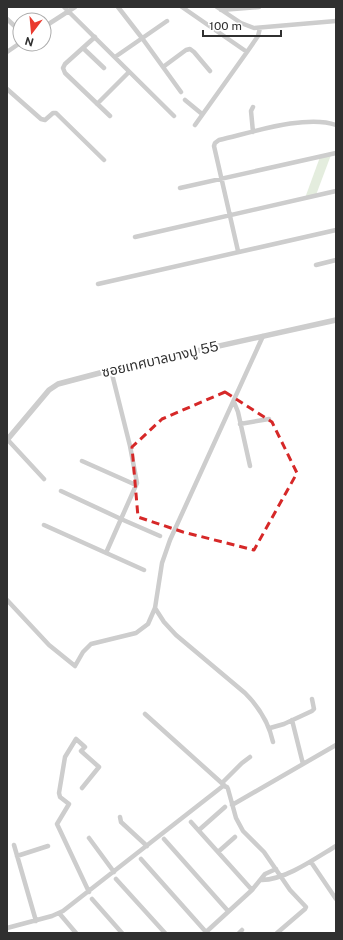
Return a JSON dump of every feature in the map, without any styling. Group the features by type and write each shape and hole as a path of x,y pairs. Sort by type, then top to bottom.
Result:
{"street":[{"path":"64,7 174,116"},
{"path":"52,22 75,7"},
{"path":"118,7 181,92"},
{"path":"182,7 247,52"},
{"path":"217,7 246,26 260,28 336,21"},
{"path":"221,10 259,7"},
{"path":"115,57 167,21"},
{"path":"195,125 258,36 260,28"},
{"path":"95,37 64,66 64,71 110,116"},
{"path":"83,48 104,68"},
{"path":"163,67 186,50 190,49 210,71"},
{"path":"97,104 129,72"},
{"path":"7,89 41,120 45,120 53,113 56,113 104,160"},
{"path":"185,100 202,114"},
{"path":"253,107 250,111 253,132"},
{"path":"238,251 214,146 215,143 219,140 298,122 326,123 336,125"},
{"path":"180,188 336,153"},
{"path":"135,237 336,191"},
{"path":"98,284 238,251 336,230"},
{"path":"316,265 336,260"},
{"name":"ซอยเทศบาลบางปู 55","path":"7,440 54,386 64,382 111,370 336,320"},
{"path":"7,600 49,645 75,666 83,652 91,644 136,633 144,628 152,618 155,608 162,563 166,552 263,336"},
{"path":"106,553 136,485 130,446 111,370"},
{"path":"234,402 238,412 250,466"},
{"path":"240,424 269,419"},
{"path":"7,440 44,479"},
{"path":"82,461 136,485"},
{"path":"61,491 160,536"},
{"path":"44,525 144,570"},
{"path":"155,608 164,622 176,635 253,700 270,728 273,742"},
{"path":"270,728 313,710 314,706 312,699"},
{"path":"145,714 224,784 228,789 243,831 264,852 282,875 290,890 306,908 277,933"},
{"path":"292,720 303,764"},
{"path":"82,788 99,767 81,751 85,747 76,739 65,757 59,793 60,797 69,804 57,824 89,892"},
{"path":"234,804 336,745"},
{"path":"7,928 36,921 59,913 72,905 224,784 242,763 250,757"},
{"path":"199,830 225,807"},
{"path":"120,817 121,822 147,846"},
{"path":"191,822 252,890"},
{"path":"218,852 235,837"},
{"path":"89,838 114,872"},
{"path":"164,839 228,911"},
{"path":"14,845 36,921"},
{"path":"17,856 48,846"},
{"path":"262,880 270,880 290,872 311,862 336,846"},
{"path":"141,859 205,932 252,890 262,880 265,874 276,869"},
{"path":"311,862 336,899"},
{"path":"116,879 165,933"},
{"path":"92,899 122,933"},
{"path":"59,913 76,933"}],"highlighted area":[{"path":"225,392 272,422 297,473 254,550 183,532 138,517 132,447 162,419"}],"green space":[{"path":"331,155 316,195 305,198 320,157"}]}
